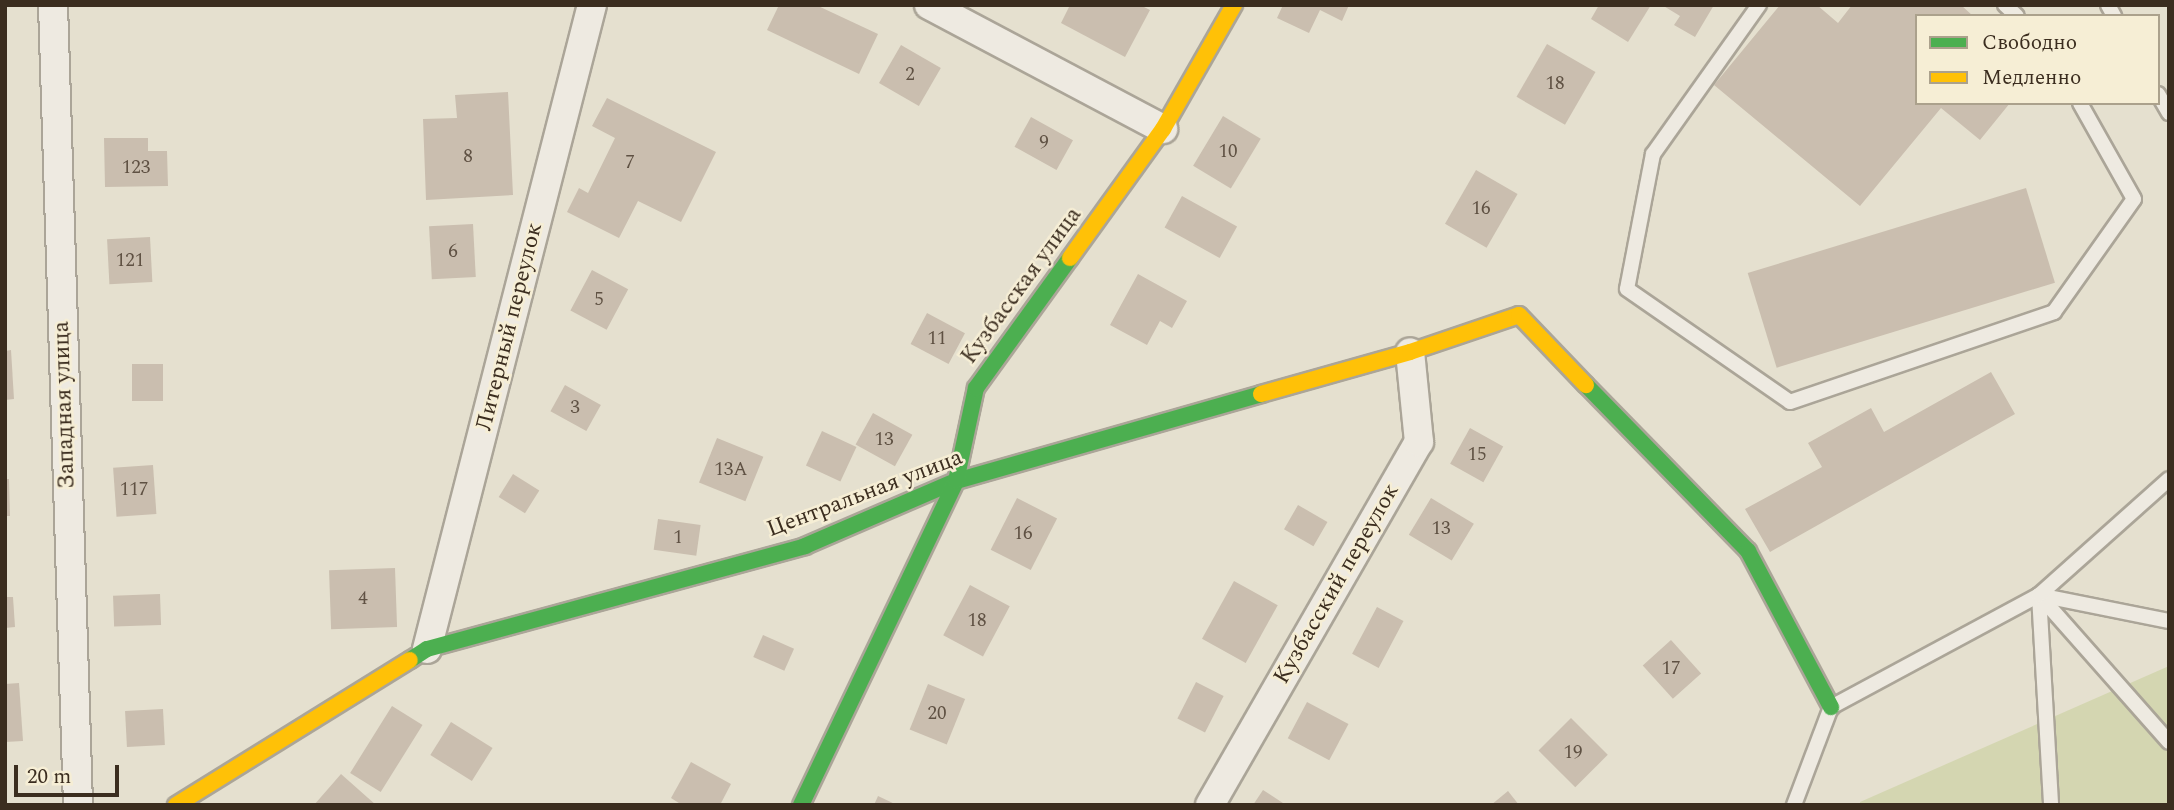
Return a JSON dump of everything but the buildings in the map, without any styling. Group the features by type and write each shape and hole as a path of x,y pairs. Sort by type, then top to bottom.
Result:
{"street":[{"name":"Западная улица","path":"52,5 78,805"},
{"name":"Литерный переулок","path":"427,649 592,5"},
{"path":"929,5 1163,129"},
{"name":"Кузбасская улица","path":"800,805 956,481 976,388 1163,129 1234,5"},
{"name":"Центральная улица","path":"176,805 427,649 805,546 956,481 1410,352 1519,315 1748,551 1831,707"},
{"name":"Кузбасский переулок","path":"1210,805 1419,442 1410,352"}],"lane":[{"path":"1759,5 1653,154 1627,289 1790,402 2054,312 2134,199 2081,105"},
{"path":"2160,97 2169,113"},
{"path":"1794,805 1831,707 2039,595 2169,479"},
{"path":"2039,595 2169,621"},
{"path":"2039,595 2169,741"},
{"path":"2039,595 2050,805"}],"green space":[{"path":"2169,666 2169,805 1860,805 1860,802"}],"traffic: fast":[{"path":"801,805 956,481 976,388 1070,258"},
{"path":"1586,385 1748,551 1831,707"},
{"path":"410,660 427,649 805,546 956,481 1261,394"}],"traffic: slow":[{"path":"1070,258 1163,129 1234,5"},
{"path":"1261,394 1410,352 1519,315 1586,385"},
{"path":"176,805 410,660"}]}
